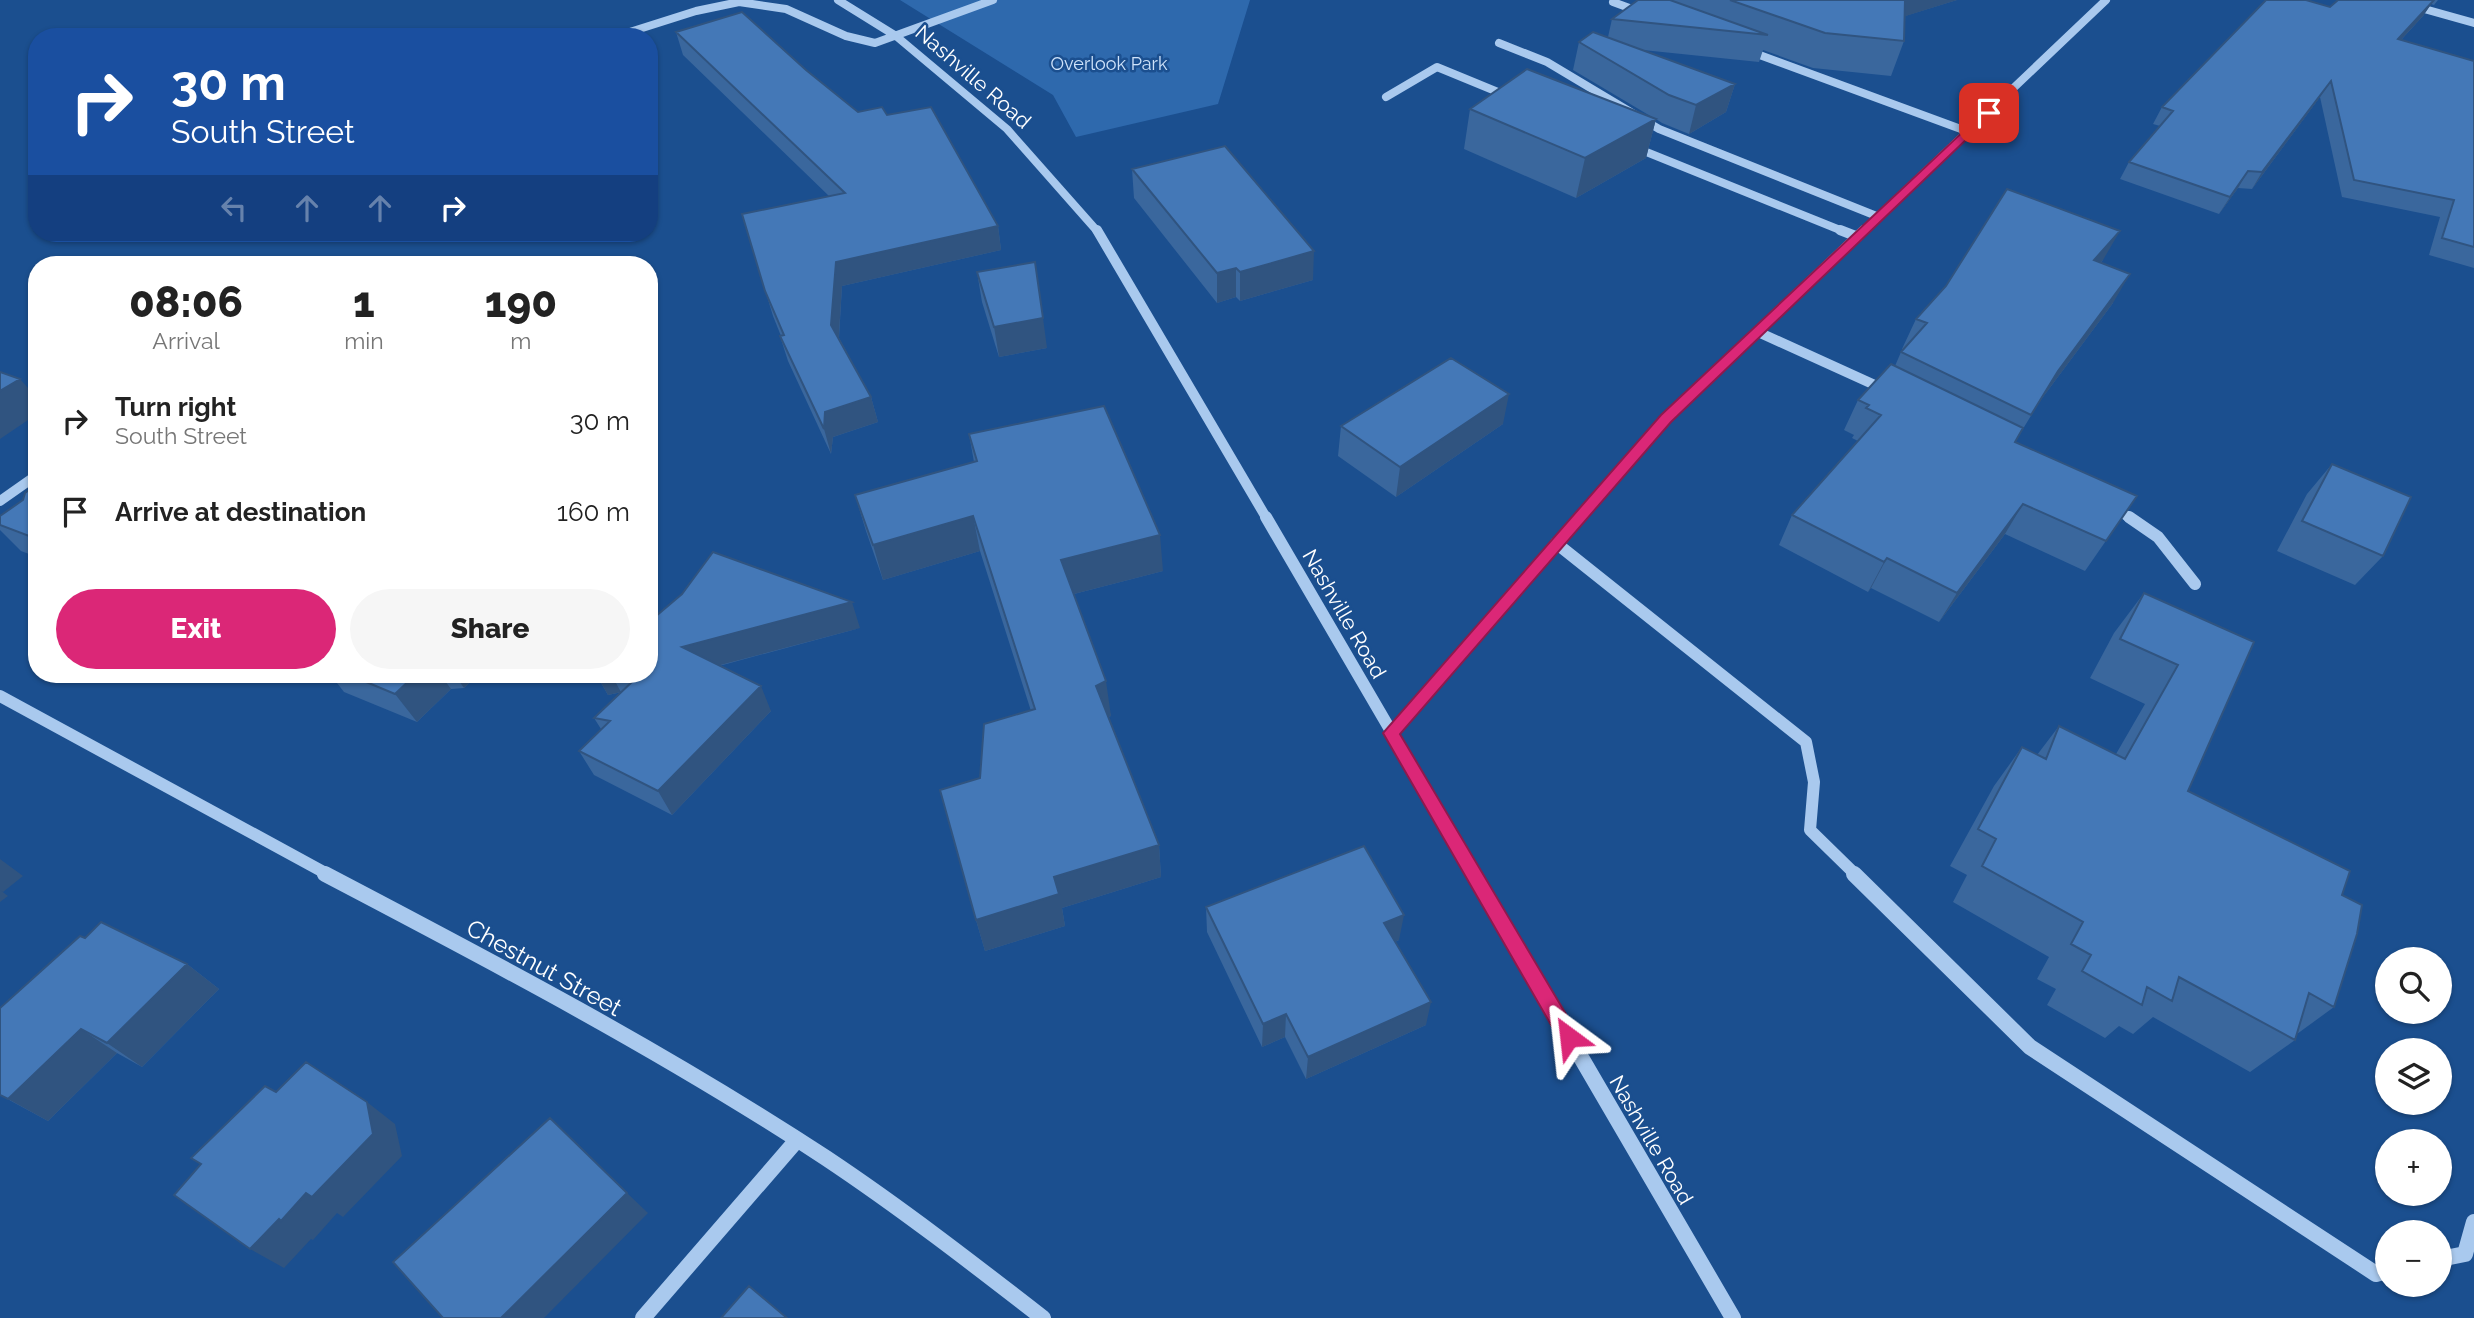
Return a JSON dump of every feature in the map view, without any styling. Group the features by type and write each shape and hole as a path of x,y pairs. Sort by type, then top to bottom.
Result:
{"street":[{"name":"Nashville Road","path":"838,0 896,36 1007,129 1102,236 1732,1318"},
{"path":"641,28 696,10 739,2 786,9 846,36 875,43 993,0"},
{"path":"1391,733 1666,418 2106,0"},
{"path":"2392,0 2474,23"},
{"path":"1613,2 1651,16"},
{"path":"1740,48 1969,132"},
{"path":"1385,97 1437,68 1513,98"},
{"path":"1628,145 1858,237"},
{"path":"1758,332 1895,394"},
{"path":"0,501 28,481"},
{"path":"2102,499 2158,537 2195,584"},
{"path":"1556,542 1806,742 1814,782 1810,830 2030,1046 2375,1272"},
{"name":"Chestnut Street","path":"0,696 116,763 622,1036 797,1140 960,1254 1043,1318"},
{"path":"643,1318 797,1140"},
{"path":"2452,1257 2465,1254 2474,1222"}],"lane":[{"path":"1499,43 1548,62 1659,129 1879,217"}],"green space":[{"name":"Overlook Park","path":"900,0 1250,0 1218,104 1076,137 1053,95"}],"building":[{"path":"1638,0 1670,0 1768,35 1612,19"},
{"path":"1730,0 1905,0 1904,41 1825,33"},
{"path":"2266,0 2306,0 2330,7 2338,0 2434,0 2398,39 2474,61 2474,247 2442,238 2454,200 2354,180 2331,81 2262,172 2248,171 2230,197 2129,162 2173,111 2162,107"},
{"path":"742,12 806,70 858,112 882,107 887,115 931,107 998,226 836,262 831,325 871,397 825,412 824,429 780,336 784,335 765,291 742,214 845,193 676,32"},
{"path":"1593,32 1735,84 1696,105 1669,95 1579,42"},
{"path":"1527,69 1656,119 1585,158 1470,109"},
{"path":"1225,146 1314,251 1240,272 1236,268 1217,273 1132,169"},
{"path":"2007,189 2120,231 2094,260 2130,274 2058,371 2031,415 1901,352 1927,323 1916,319 1946,286"},
{"path":"1035,262 1043,318 994,327 977,272"},
{"path":"1451,358 1509,394 1400,467 1341,426"},
{"path":"1891,364 2023,428 2015,442 2137,496 2106,541 2023,504 1957,593 1887,558 1884,562 1792,515 1881,415 1866,408 1869,405 1858,400"},
{"path":"0,372 20,379 0,391"},
{"path":"1104,406 1160,535 1061,560 1106,681 1096,686 1159,845 1054,877 1059,894 976,920 940,790 980,778 984,724 1035,709 973,516 873,545 855,495 977,461 969,434"},
{"path":"2332,464 2411,497 2383,556 2302,521"},
{"path":"28,491 28,536 0,525 0,516 23,500"},
{"path":"713,552 852,602 682,647 761,686 658,791 579,751 610,721 594,718 631,683 658,683 658,614 682,594"},
{"path":"2144,593 2254,642 2188,791 2350,871 2342,895 2362,905 2357,934 2334,1007 2309,993 2295,1040 2179,977 2172,1001 2147,987 2142,1005 2082,971 2091,955 2071,944 2083,922 1982,866 1996,839 1978,829 2022,747 2046,759 2059,726 2125,759 2178,665 2120,639"},
{"path":"369,683 407,683 395,694"},
{"path":"1364,846 1404,915 1384,923 1431,1002 1308,1057 1286,1014 1263,1024 1206,907"},
{"path":"101,922 187,964 107,1043 81,1029 8,1099 0,1095 0,1008 80,936 85,938"},
{"path":"306,1062 367,1102 373,1134 312,1197 306,1193 281,1221 279,1219 250,1249 174,1195 201,1164 191,1158 265,1086 276,1092"},
{"path":"550,1118 627,1193 501,1318 443,1318 393,1262"},
{"path":"749,1286 787,1318 721,1318"}],"route":[{"path":"1569,1037 1391,733 1666,418 1989,113"}]}
